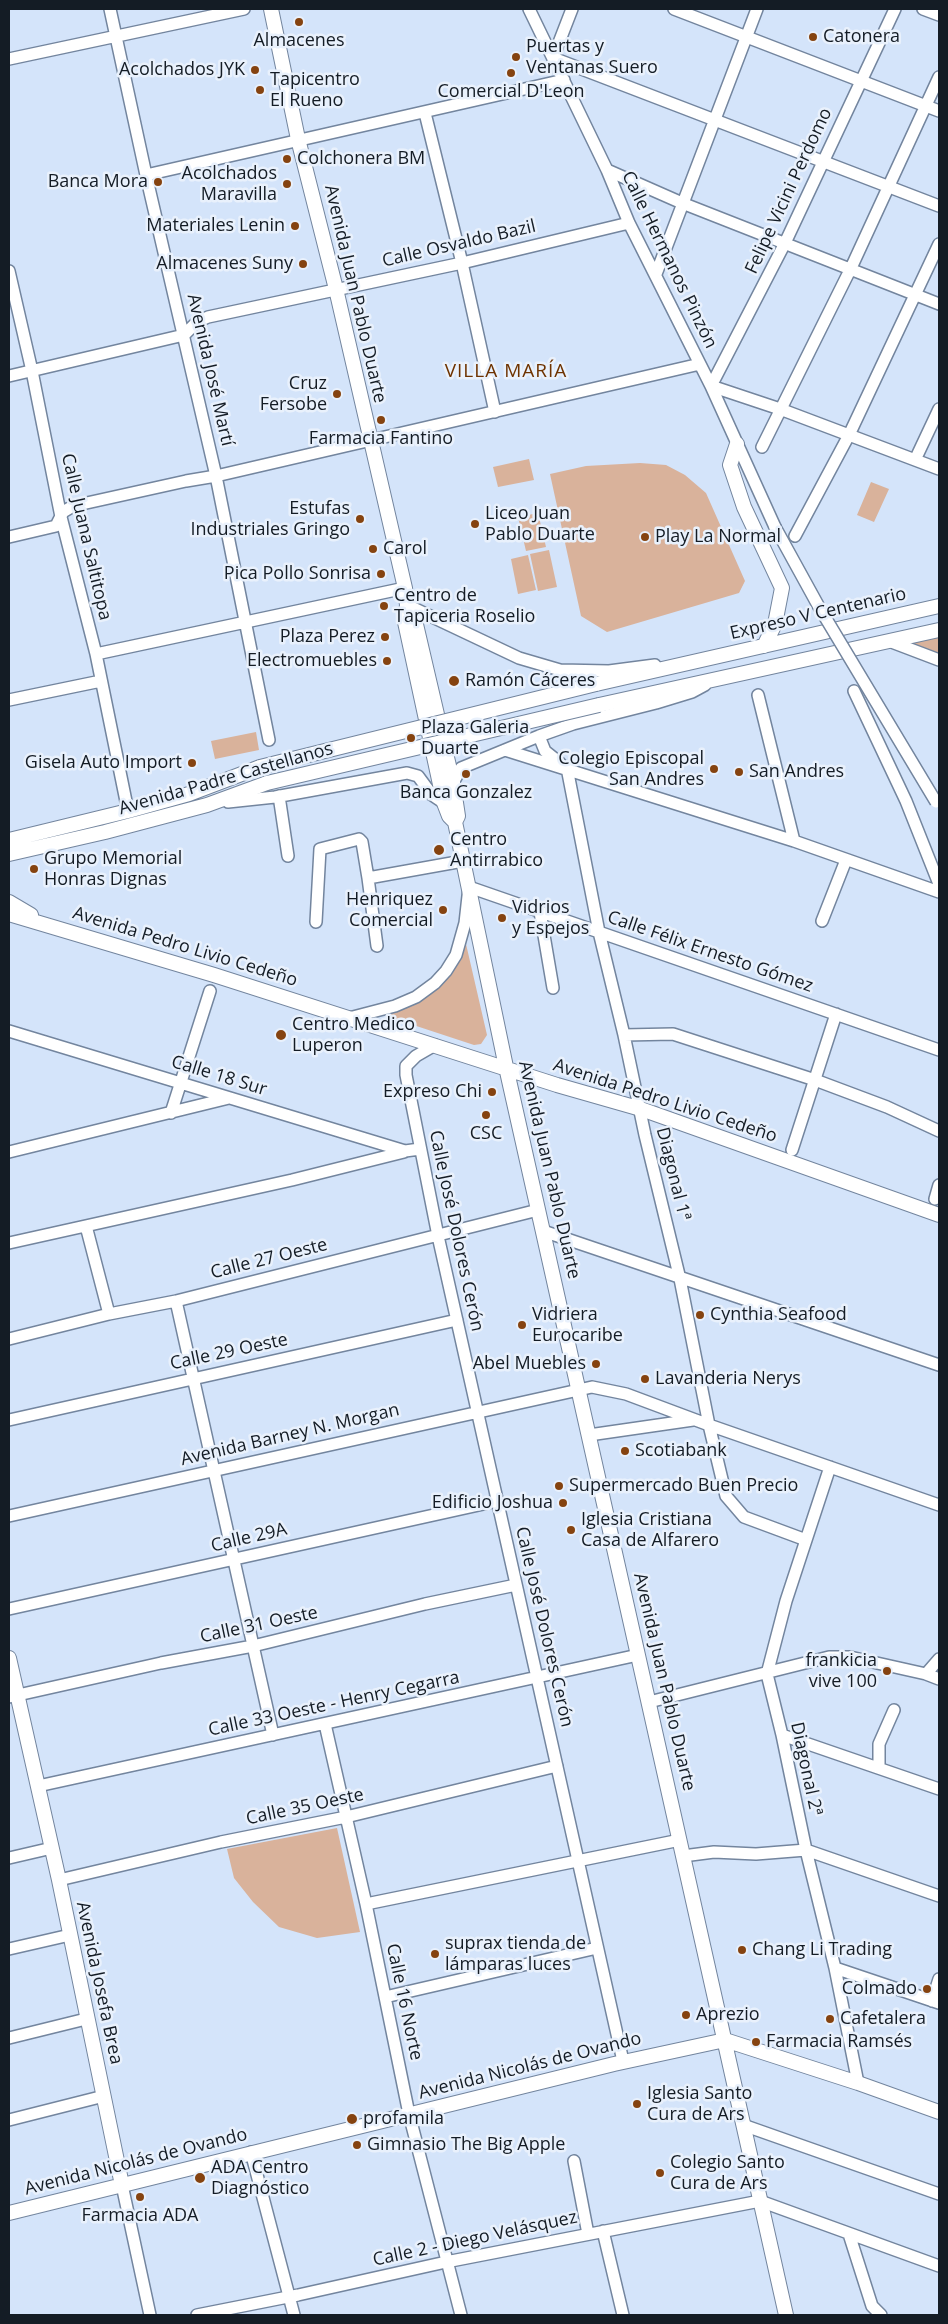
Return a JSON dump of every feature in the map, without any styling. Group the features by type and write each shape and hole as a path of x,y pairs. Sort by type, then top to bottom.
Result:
{"main road":[{"name":"Avenida Juan Pablo Duarte","path":"271,9 298,139 336,289 404,588 407,605 405,622 444,803 449,816 454,822 463,861 506,1068 786,2315"},
{"path":"737,444 730,465 744,507 782,588 775,624 764,646"},
{"name":"Avenida Juan Pablo Duarte","path":"407,605 415,620 452,783 458,816 454,822"},
{"name":"Expreso V Centenario","path":"596,684 939,606"},
{"path":"717,678 939,630"},
{"name":"Avenida Padre Castellanos","path":"9,854 207,805 267,782 717,678"},
{"name":"Avenida Padre Castellanos","path":"9,840 189,794 260,766 596,684"},
{"path":"9,902 51,926"},
{"name":"Avenida Pedro Livio Cedeño","path":"9,914 349,1018 640,1110 939,1215"},
{"name":"Avenida Josefa Brea","path":"9,1658 13,1696 38,1786 52,1848 122,2185"},
{"path":"725,2040 858,2083 939,2112"},
{"name":"Avenida Nicolás de Ovando","path":"9,2213 623,2062 725,2040"}],"street":[{"name":"Avenida José Martí","path":"110,9 114,36 216,476 269,740"},
{"path":"9,59 244,9"},
{"name":"Calle Hermanos Pinzón","path":"529,9 607,170 629,223 711,386 774,527 938,806"},
{"path":"572,9 553,58 939,206"},
{"path":"674,9 939,111"},
{"path":"656,274 758,9"},
{"name":"Felipe Vicini Perdomo","path":"711,386 786,243 895,9"},
{"path":"922,9 939,15"},
{"path":"762,447 851,268 887,186 939,77"},
{"path":"146,175 564,80"},
{"path":"426,112 495,412"},
{"path":"607,170 682,203 939,304"},
{"name":"Calle Osvaldo Bazil","path":"9,376 184,335 197,322 208,317 462,262 629,223"},
{"path":"795,536 849,435 939,244"},
{"name":"Calle Juana Saltitopa","path":"9,271 32,371 61,517 96,654 128,811"},
{"path":"9,537 56,526 63,512 73,506 216,476 700,364"},
{"path":"711,386 939,469"},
{"path":"915,460 939,409"},
{"path":"96,654 404,588"},
{"name":"Expreso V Centenario","path":"407,605 519,658 560,670 609,671 706,659"},
{"path":"889,641 939,660"},
{"path":"452,783 461,768 539,736 692,692 717,678"},
{"path":"9,700 101,681"},
{"path":"854,691 906,802 939,884"},
{"path":"758,695 794,841"},
{"path":"539,736 545,751 567,768"},
{"path":"505,750 794,841 939,892"},
{"name":"Diagonal 1ª","path":"567,768 599,932 624,1035 644,1135 680,1279 709,1425 726,1496 744,1517 806,1540"},
{"path":"207,805 279,796 407,773 418,776 432,795 444,803"},
{"path":"279,796 288,856"},
{"path":"316,922 321,847 360,840 368,878 377,946"},
{"path":"822,921 846,860"},
{"path":"368,878 463,861"},
{"path":"349,1018 395,1006 416,997 436,983 456,955 465,923 468,887"},
{"name":"Calle Félix Ernesto Gómez","path":"468,887 939,1050"},
{"path":"540,912 553,988"},
{"path":"171,1113 210,991"},
{"path":"792,1150 836,1014"},
{"name":"Calle 18 Sur","path":"9,1030 405,1152 420,1149"},
{"path":"624,1035 673,1034 814,1080 887,1107 939,1132"},
{"name":"Calle José Dolores Cerón","path":"435,1045 416,1056 406,1066 406,1075 438,1236 623,2062"},
{"path":"9,1152 231,1098"},
{"path":"9,1243 292,1180 405,1152"},
{"path":"935,1199 939,1185"},
{"name":"Calle 27 Oeste","path":"9,1339 109,1314 176,1301 538,1210"},
{"path":"86,1226 109,1314"},
{"path":"543,1231 680,1279 939,1365"},
{"path":"176,1301 273,1735"},
{"name":"Calle 29 Oeste","path":"9,1420 457,1320"},
{"name":"Avenida Barney N. Morgan","path":"9,1516 578,1389 605,1388 939,1505"},
{"path":"589,1435 695,1420"},
{"name":"Diagonal 2ª","path":"830,1467 786,1601 767,1674 782,1734 806,1850 835,1968 858,2083"},
{"name":"Calle 29A","path":"9,1609 497,1501"},
{"name":"Calle 31 Oeste","path":"13,1696 161,1663 253,1646 425,1604 516,1585"},
{"name":"Calle 33 Oeste - Henry Cegarra","path":"38,1786 638,1655"},
{"path":"648,1702 767,1674 811,1660 850,1657 926,1674 939,1679"},
{"path":"926,1674 939,1659"},
{"path":"879,1768 879,1744 894,1710"},
{"name":"Calle 16 Norte","path":"325,1724 366,1904 409,2114 461,2315"},
{"path":"782,1734 939,1789"},
{"name":"Calle 35 Oeste","path":"59,1880 221,1842 346,1817 557,1766"},
{"path":"366,1904 680,1840"},
{"path":"9,1858 52,1848"},
{"path":"683,1856 714,1852 756,1854 806,1850 939,1896"},
{"path":"9,1950 70,1935"},
{"path":"385,1997 598,1948"},
{"path":"835,1968 936,2002 939,1979"},
{"path":"9,2038 86,2019"},
{"path":"9,2120 104,2096"},
{"path":"743,2125 939,2194"},
{"path":"251,2152 294,2315"},
{"path":"574,2161 588,2234"},
{"name":"Avenida Josefa Brea","path":"122,2185 150,2315"},
{"path":"760,2201 939,2266"},
{"name":"Calle 2 - Diego Velásquez","path":"197,2315 289,2297 446,2262 760,2201"},
{"path":"603,2231 623,2315"},
{"path":"849,2234 872,2306 881,2315"}],"shaded area":[{"path":"529,459 534,480 498,487 493,467"},
{"name":"Play La Normal","path":"640,463 666,465 685,475 706,493 745,581 739,593 607,632 581,616 550,474 586,466"},
{"path":"871,482 889,489 874,522 857,515"},
{"path":"538,513 546,547 526,551 518,517"},
{"path":"549,550 557,587 538,591 530,554"},
{"path":"528,555 536,590 518,594 511,559"},
{"path":"939,635 939,656 902,643"},
{"path":"256,732 259,750 215,759 211,741"},
{"path":"466,944 487,1035 481,1044 474,1045 386,1016 440,987"},
{"path":"337,1828 360,1932 317,1938 279,1927 253,1902 234,1878 227,1849"}],"place":[{"name":"Almacenes","path":"299,22"},
{"name":"Catonera","path":"813,37"},
{"name":"Puertas y Ventanas Suero","path":"516,57"},
{"name":"Acolchados JYK","path":"255,70"},
{"name":"Comercial D'Leon","path":"511,73"},
{"name":"Tapicentro El Rueno","path":"260,90"},
{"name":"Colchonera BM","path":"287,159"},
{"name":"Banca Mora","path":"158,182"},
{"name":"Acolchados Maravilla","path":"287,184"},
{"name":"Materiales Lenin","path":"295,226"},
{"name":"Almacenes Suny","path":"303,264"},
{"name":"Cruz Fersobe","path":"337,394"},
{"name":"Farmacia Fantino","path":"381,420"},
{"name":"Estufas Industriales Gringo","path":"360,519"},
{"name":"Liceo Juan Pablo Duarte","path":"475,524"},
{"name":"Play La Normal","path":"645,537"},
{"name":"Carol","path":"373,549"},
{"name":"Pica Pollo Sonrisa","path":"381,574"},
{"name":"Centro de Tapiceria Roselio","path":"384,606"},
{"name":"Plaza Perez","path":"385,637"},
{"name":"Electromuebles","path":"387,661"},
{"name":"Ramón Cáceres","path":"454,681"},
{"name":"Plaza Galeria Duarte","path":"411,738"},
{"name":"Gisela Auto Import","path":"192,763"},
{"name":"Colegio Episcopal San Andres","path":"714,769"},
{"name":"San Andres","path":"739,772"},
{"name":"Banca Gonzalez","path":"466,774"},
{"name":"Centro Antirrabico","path":"439,850"},
{"name":"Grupo Memorial Honras Dignas","path":"34,869"},
{"name":"Henriquez Comercial","path":"443,910"},
{"name":"Vidrios y Espejos","path":"502,918"},
{"name":"Centro Medico Luperon","path":"281,1035"},
{"name":"Expreso Chi","path":"492,1092"},
{"name":"CSC","path":"486,1115"},
{"name":"Cynthia Seafood","path":"700,1315"},
{"name":"Vidriera Eurocaribe","path":"522,1325"},
{"name":"Abel Muebles","path":"596,1364"},
{"name":"Lavanderia Nerys","path":"645,1379"},
{"name":"Scotiabank","path":"625,1451"},
{"name":"Supermercado Buen Precio","path":"559,1486"},
{"name":"Edificio Joshua","path":"563,1503"},
{"name":"Iglesia Cristiana Casa de Alfarero","path":"571,1530"},
{"name":"frankicia vive 100","path":"887,1671"},
{"name":"Chang Li Trading","path":"742,1950"},
{"name":"suprax tienda de lámparas luces","path":"435,1954"},
{"name":"Colmado","path":"927,1989"},
{"name":"Aprezio","path":"686,2015"},
{"name":"Cafetalera","path":"830,2019"},
{"name":"Farmacia Ramsés","path":"756,2042"},
{"name":"Iglesia Santo Cura de Ars","path":"637,2104"},
{"name":"profamila","path":"352,2119"},
{"name":"Gimnasio The Big Apple","path":"357,2145"},
{"name":"Colegio Santo Cura de Ars","path":"660,2173"},
{"name":"ADA Centro Diagnóstico","path":"200,2178"},
{"name":"Farmacia ADA","path":"140,2197"}],"district":[{"name":"VILLA MARÍA","path":"506,372"}]}
